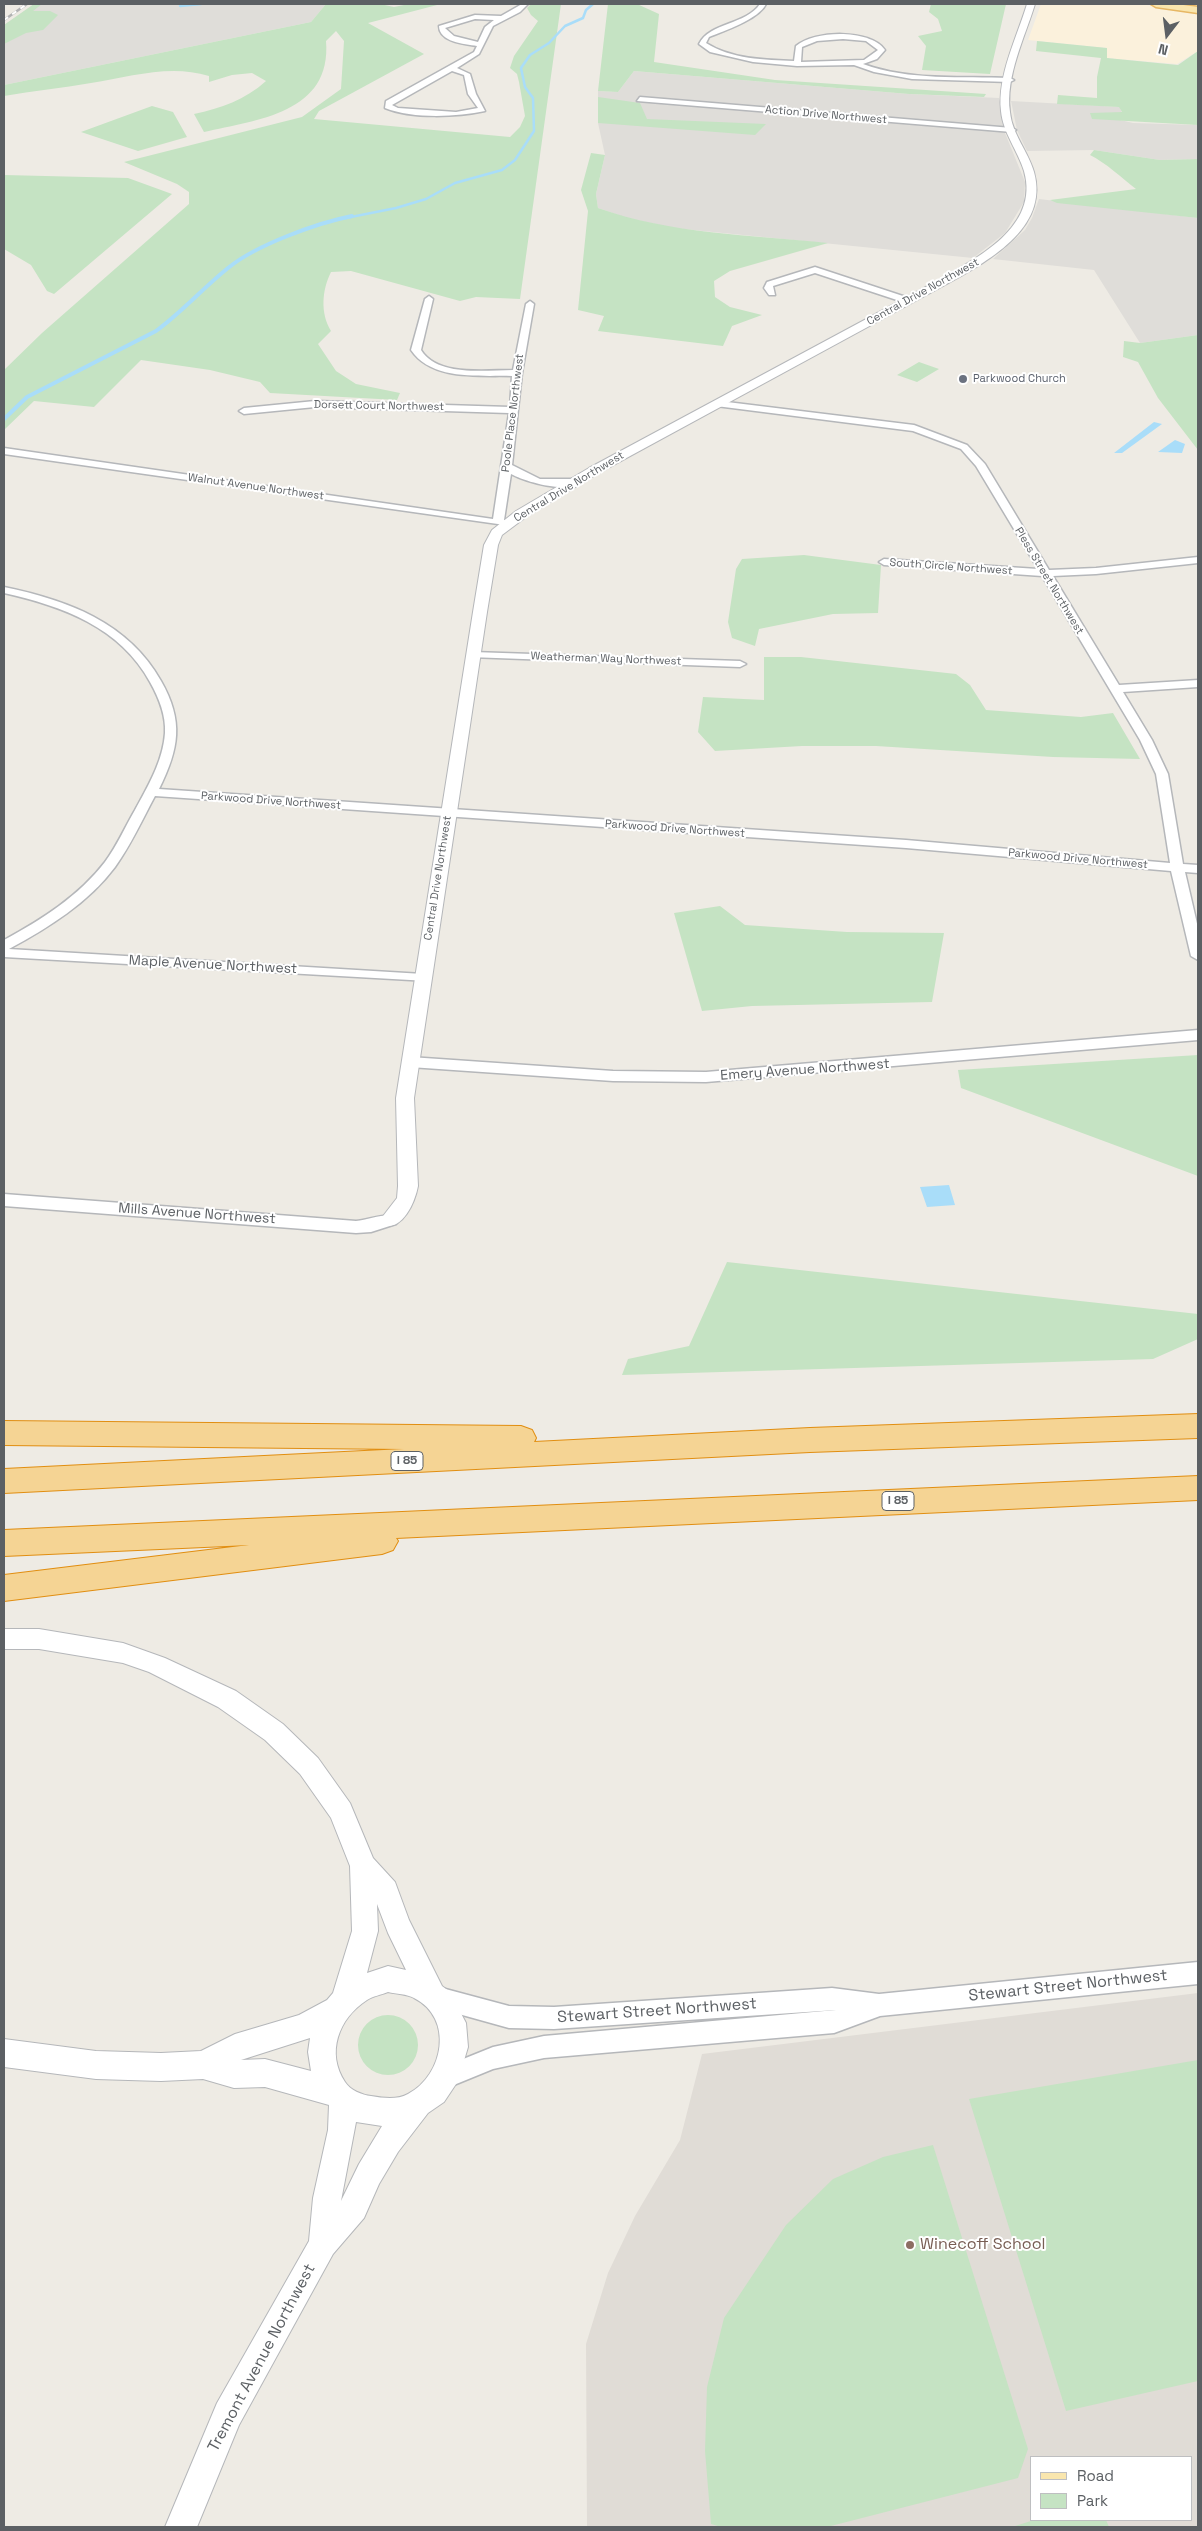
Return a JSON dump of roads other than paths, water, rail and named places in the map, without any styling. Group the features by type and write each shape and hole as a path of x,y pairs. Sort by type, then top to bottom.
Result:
{"highway":[{"name":"I 85","path":"4,1481 810,1440 1198,1426"},
{"path":"4,1434 810,1440"},
{"name":"I 85","path":"4,1543 598,1514 1198,1488"},
{"path":"4,1588 598,1514"}],"main road":[{"path":"1156,4 1198,10"}],"street":[{"path":"452,69 467,74 472,94 482,109 456,114 397,110 388,106 389,103 452,69 478,52 485,31 501,18 525,4"},
{"name":"Central Drive Northwest","path":"390,1220 406,1199 408,1186 405,1098 491,545 503,523 909,301 984,258 1009,237 1024,216 1033,190 1029,172 1005,111 1010,80 1031,4"},
{"path":"761,7 735,24 706,36 702,44 711,51 729,56 797,64 856,64 878,56 882,50 880,46 870,41 848,37 814,39 799,46 797,64"},
{"path":"481,44 458,40 440,30 441,27 476,17 501,18"},
{"path":"856,64 879,73 900,76 1010,80"},
{"name":"Action Drive Northwest","path":"640,99 1012,130"},
{"path":"772,293 768,288 770,284 815,270 909,301"},
{"path":"429,299 416,350 423,361 446,370 517,373"},
{"name":"Poole Place Northwest","path":"503,523 506,466 517,373 530,304"},
{"name":"Dorsett Court Northwest","path":"244,411 315,404 514,410"},
{"name":"Pless Street Northwest","path":"720,404 886,423 936,435 964,447 980,464 1146,740 1162,774 1177,867 1198,956"},
{"name":"Walnut Avenue Northwest","path":"4,450 503,523"},
{"path":"506,466 524,478 536,482 556,484 576,482"},
{"name":"South Circle Northwest","path":"884,562 1044,573 1096,571 1198,560"},
{"path":"4,590 66,606 120,636 136,650 152,669 167,703 171,731 160,771 151,792 105,872 48,921 4,946"},
{"name":"Weatherman Way Northwest","path":"473,655 740,664"},
{"path":"1114,689 1198,683"},
{"name":"Parkwood Drive Northwest","path":"151,792 448,814 906,844 1198,869"},
{"name":"Maple Avenue Northwest","path":"4,953 423,978"},
{"name":"Emery Avenue Northwest","path":"410,1062 613,1076 706,1077 1198,1035"},
{"name":"Mills Avenue Northwest","path":"4,1200 356,1227 371,1226 390,1220"},
{"path":"4,1639 39,1639 123,1653 157,1665 227,1699 274,1732 309,1766 341,1811 364,1866 386,1891 397,1924 435,1995 447,2011 454,2036 452,2062 444,2078 433,2092 418,2104 387,2113 364,2109 340,2096 265,2073 234,2074 203,2065 161,2067 96,2065 4,2053"},
{"path":"340,2096 327,2078 321,2053 325,2027 339,2004 361,1950 365,1931 364,1866"},
{"name":"Stewart Street Northwest","path":"444,2078 512,2052 544,2047 834,2022 879,2006 1198,1973"},
{"path":"203,2065 235,2048 304,2027 365,1985 388,1979 403,1980 435,1995"},
{"name":"Stewart Street Northwest","path":"435,1995 490,2013 531,2019 832,1999 879,2006"},
{"name":"Tremont Avenue Northwest","path":"323,2244 327,2198 342,2130 340,2096"},
{"name":"Tremont Avenue Northwest","path":"180,2527 228,2414 323,2244 354,2208 369,2174 388,2142 418,2104"}],"water":[{"path":"1154,422 1162,424 1122,453 1114,453"},
{"path":"1175,440 1185,444 1182,453 1158,452"},
{"path":"949,1185 955,1205 927,1207 920,1187"}],"waterway":[{"path":"180,6 201,4"},
{"path":"346,218 396,208 426,199 455,183 502,170 515,160 534,131 533,98 525,87 521,68 530,55 549,43 565,26 583,18 586,10 593,4"},
{"path":"4,419 27,397 156,331 240,259 287,236 352,216"}],"railway":[{"path":"4,20 27,4"}],"place":[{"name":"Parkwood Church","path":"963,379"},
{"name":"Winecoff School","path":"910,2245"}]}
